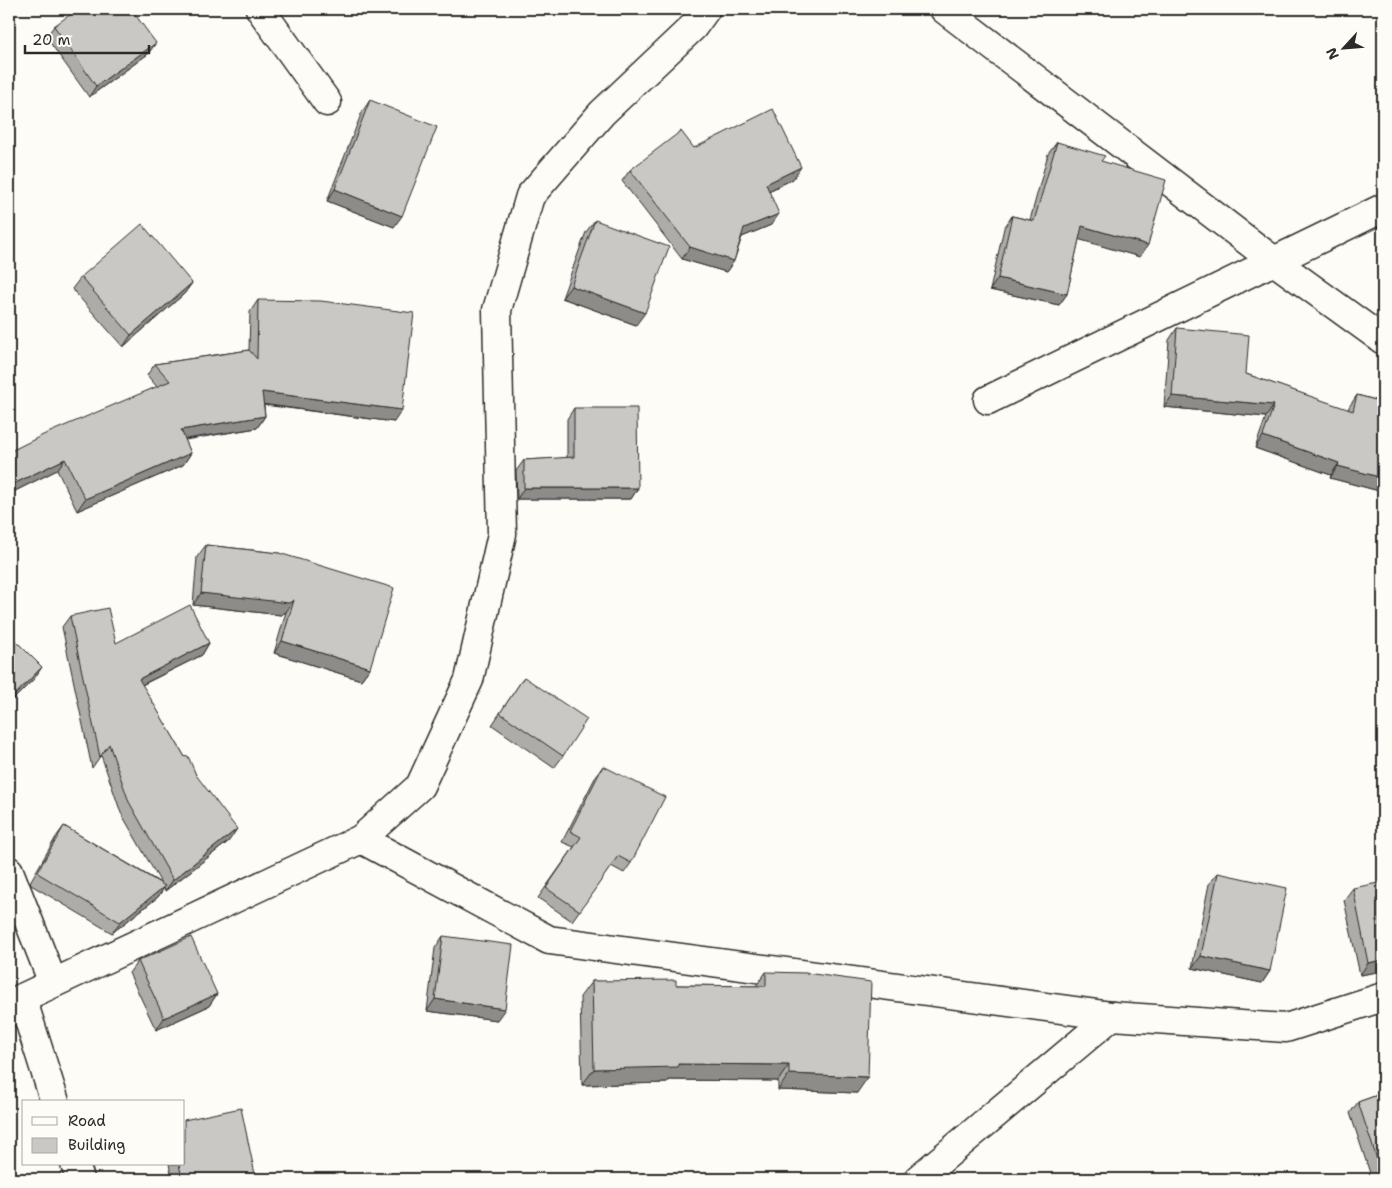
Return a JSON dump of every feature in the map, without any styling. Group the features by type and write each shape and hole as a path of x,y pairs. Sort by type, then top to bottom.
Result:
{"street":[{"path":"260,9 327,102"},
{"path":"54,1100 16,1005 53,983 361,840 420,786 469,680 502,534 497,310 530,196 602,113 693,27 706,9"},
{"path":"944,9 1274,261 1383,340"},
{"path":"988,400 1383,208"},
{"path":"361,840 549,940 1112,1016 1286,1028 1383,997"},
{"path":"9,871 53,983"},
{"path":"918,1179 1112,1016"},
{"path":"76,1166 80,1179"}],"building":[{"path":"78,9 131,9 156,43 96,86 54,26"},
{"path":"370,100 437,127 402,216 335,189"},
{"path":"773,109 801,167 766,184 779,214 744,228 734,261 690,247 630,170 681,131 694,148"},
{"path":"1057,142 1105,156 1101,161 1166,180 1148,245 1082,226 1067,294 998,278 1012,216 1034,221"},
{"path":"595,220 669,247 645,313 571,286"},
{"path":"142,224 192,283 131,335 81,277"},
{"path":"258,300 321,301 414,313 402,410 262,392 265,416 181,430 191,453 85,499 65,459 9,486 9,452 43,435 170,381 155,364 249,350 257,359"},
{"path":"1177,328 1249,335 1246,374 1353,411 1357,395 1383,402 1383,478 1338,466 1339,463 1263,436 1274,405 1172,396"},
{"path":"574,408 637,408 638,488 524,488 524,460 574,457"},
{"path":"206,545 279,553 394,588 370,668 282,641 294,600 289,603 201,593"},
{"path":"190,605 209,643 139,679 185,757 188,756 196,775 237,829 173,880 129,802 109,744 100,757 70,616 108,608 116,643"},
{"path":"9,634 42,667 9,701"},
{"path":"524,677 587,719 563,756 500,713"},
{"path":"603,766 665,797 631,863 618,856 580,911 546,888 581,837 570,831"},
{"path":"64,826 165,886 120,922 39,874 38,871"},
{"path":"1218,873 1287,888 1270,971 1201,956"},
{"path":"1383,882 1383,960 1368,963 1353,888"},
{"path":"443,936 513,945 505,1009 435,999"},
{"path":"191,937 217,994 164,1018 138,961"},
{"path":"766,972 806,973 871,982 868,1077 789,1074 789,1065 678,1064 678,1067 594,1069 592,981 676,980 676,985 766,986"},
{"path":"1383,1093 1383,1177 1358,1102"},
{"path":"241,1108 256,1179 182,1179 179,1166 185,1166 185,1120"}]}
